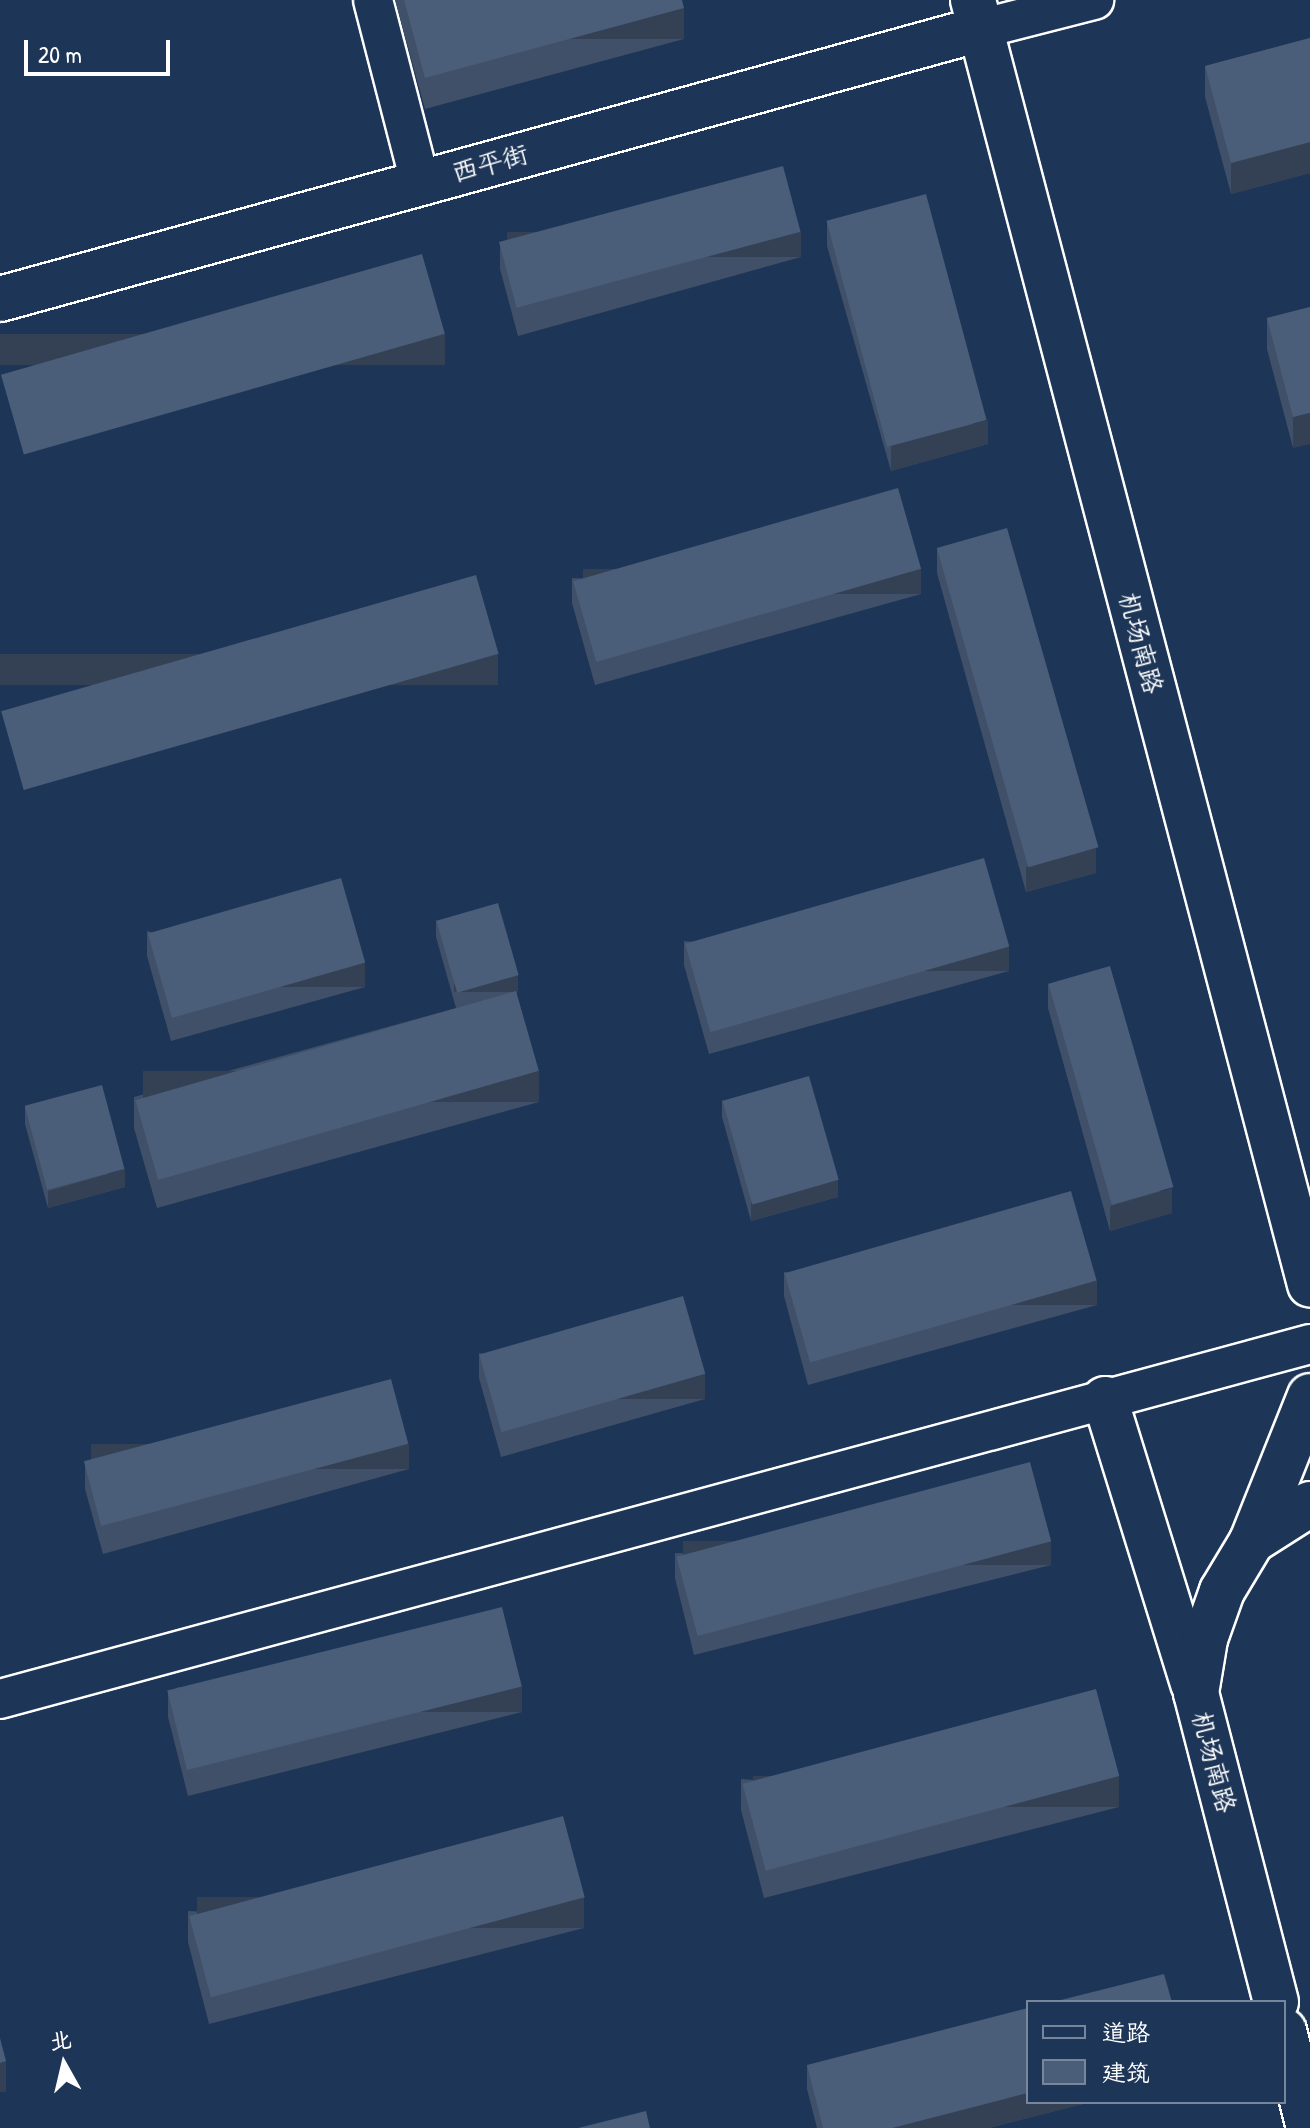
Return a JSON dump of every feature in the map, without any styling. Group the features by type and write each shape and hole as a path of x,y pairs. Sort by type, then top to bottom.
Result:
{"street":[{"path":"373,0 420,182"},
{"path":"976,15 1094,0"},
{"name":"西平街","path":"0,299 420,182 976,15"},
{"name":"机场南路","path":"976,15 1310,1285"},
{"path":"0,1699 1310,1344"},
{"name":"机场南路","path":"1275,2000 1196,1693 1205,1639 1222,1591 1252,1541 1310,1396"},
{"path":"1105,1399 1196,1693"},
{"path":"1252,1541 1310,1504"},
{"path":"1286,2039 1309,2128"}],"building":[{"path":"404,0 682,0 684,8 425,78"},
{"path":"1310,38 1310,142 1231,163 1205,66"},
{"path":"783,166 801,232 517,308 499,242"},
{"path":"926,194 987,420 887,447 827,221"},
{"path":"422,254 445,334 24,455 1,375"},
{"path":"1310,307 1310,413 1293,417 1267,318"},
{"path":"898,488 921,569 596,662 573,581"},
{"path":"1007,528 1099,847 1028,867 937,548"},
{"path":"476,575 499,654 24,790 1,711"},
{"path":"984,858 1009,946 710,1032 685,944"},
{"path":"341,878 365,963 172,1018 148,933"},
{"path":"498,903 519,975 457,993 436,921"},
{"path":"1110,966 1173,1187 1112,1205 1048,984"},
{"path":"516,991 539,1071 158,1180 135,1100"},
{"path":"809,1076 839,1180 752,1205 722,1101"},
{"path":"102,1085 125,1169 47,1190 25,1106"},
{"path":"1071,1191 1097,1280 810,1363 785,1273"},
{"path":"683,1296 705,1374 502,1432 479,1354"},
{"path":"391,1379 408,1444 101,1526 84,1461"},
{"path":"1030,1462 1051,1541 698,1636 676,1557"},
{"path":"502,1607 522,1687 187,1770 167,1690"},
{"path":"1096,1689 1119,1776 766,1871 742,1784"},
{"path":"563,1816 585,1897 211,1997 189,1916"},
{"path":"1164,1974 1171,2000 1061,2000"},
{"path":"1026,2009 1026,2094 892,2128 823,2128 807,2065"},
{"path":"0,2038 6,2061 0,2063"},
{"path":"646,2111 650,2128 578,2128"}]}
